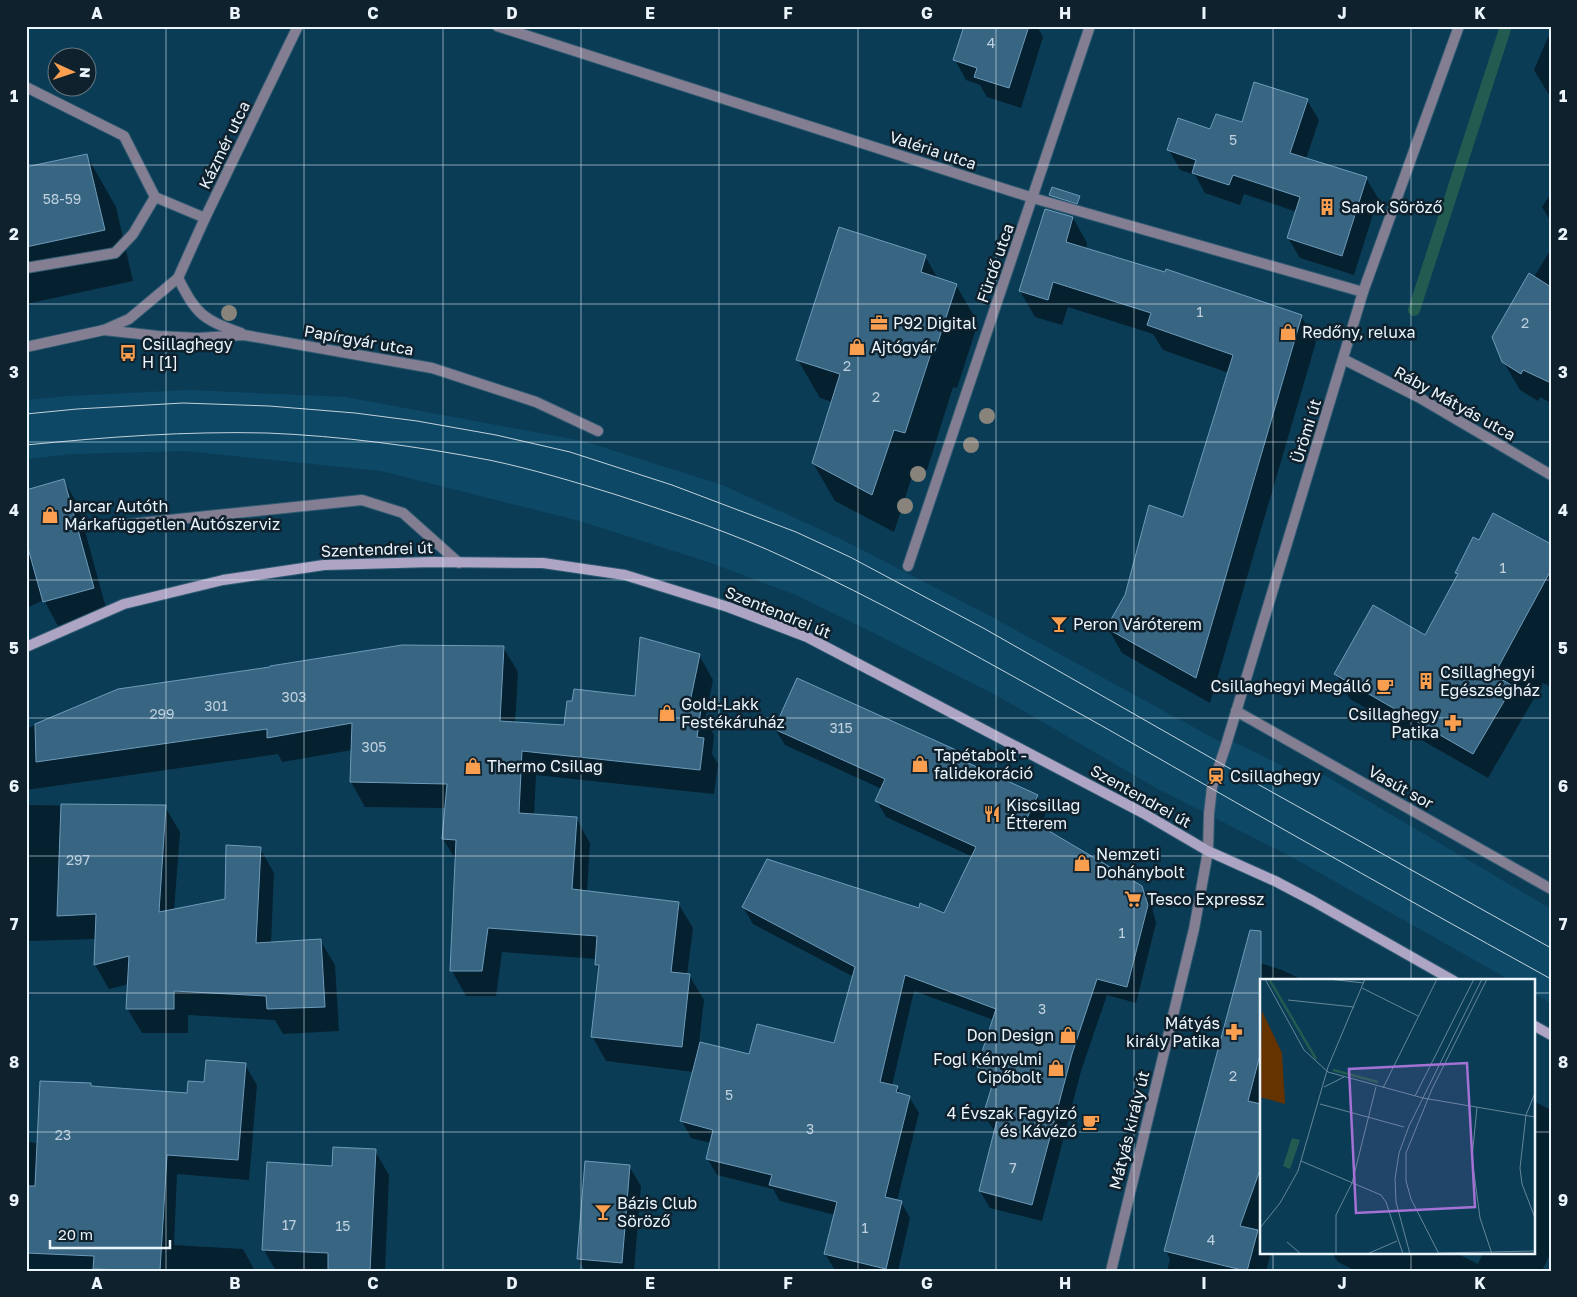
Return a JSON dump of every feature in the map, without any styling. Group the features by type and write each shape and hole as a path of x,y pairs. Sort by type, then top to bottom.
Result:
{"main road":[{"name":"Szentendrei út","path":"26,647 124,604 223,580 324,564 542,563 626,575 728,606 815,641 1142,813 1208,851 1298,893 1450,979"},
{"path":"1534,1026 1551,1035"}],"street":[{"name":"Kázmér utca","path":"178,278 298,26"},
{"name":"Valéria utca","path":"497,26 1033,198 1363,292"},
{"name":"Fürdő utca","path":"908,566 1090,26"},
{"name":"Ürömi út","path":"1208,851 1212,788 1363,292 1459,26"},
{"path":"26,87 124,136 155,197 205,218"},
{"path":"26,268 116,253 133,234 155,197"},
{"path":"178,278 190,302 201,315 214,324 244,335"},
{"name":"Papírgyár utca","path":"26,347 104,330 129,319 178,278"},
{"name":"Papírgyár utca","path":"104,330 198,338 244,335 432,368 536,402 598,431"},
{"name":"Ráby Mátyás utca","path":"1344,359 1420,398 1551,475"},
{"path":"130,524 362,500 403,514 459,562"},
{"name":"Vasút sor","path":"1236,711 1551,889"},
{"name":"Mátyás király út","path":"1111,1271 1194,929 1208,851"}],"shaded area":[{"path":"189,390 345,397 583,441 722,485 839,538 992,617 1226,745 1228,739 1291,770 1307,782 1319,772 1551,909 1551,1003 1534,994 1534,979 1508,979 1288,855 1158,789 1003,699 796,595 711,563 580,521 381,471 185,451 72,454 26,459 26,400"}],"building":[{"path":"964,26 1029,26 1009,88 974,77 977,68 953,60"},
{"path":"1254,82 1308,99 1290,153 1367,177 1342,256 1287,238 1300,197 1233,175 1229,185 1192,173 1196,160 1167,150 1178,118 1210,129 1216,114 1242,122"},
{"path":"87,154 105,230 26,247 26,167"},
{"path":"1052,187 1080,196 1077,204 1049,195"},
{"path":"1045,209 1073,217 1066,242 1165,272 1166,269 1302,315 1196,678 1106,628 1125,595 1149,505 1183,517 1233,355 1147,325 1151,313 1053,282 1048,300 1019,291"},
{"path":"839,227 926,255 921,272 957,284 935,351 932,350 905,433 894,430 872,495 812,463 840,374 796,360"},
{"path":"1529,273 1551,287 1551,383 1523,370 1521,374 1502,362 1492,337"},
{"name":"Jarcar Autóth Márkafüggetlen Autószerviz","path":"64,479 94,588 43,602 26,541 26,490"},
{"path":"1493,513 1551,544 1551,570 1494,675 1513,686 1473,754 1334,674 1373,605 1425,635 1458,574 1455,573 1473,537 1479,540"},
{"path":"640,637 700,654 689,707 701,709 697,737 704,738 700,770 522,751 519,813 577,817 572,889 679,902 671,972 690,974 682,1047 591,1037 599,965 595,965 597,936 488,928 482,971 450,971 456,840 442,839 447,784 350,782 352,723 267,738 267,729 36,762 35,724 118,689 270,667 402,645 504,646 500,721 564,725 567,701 572,701 574,689 635,696"},
{"path":"797,678 956,750 953,756 1038,795 1027,818 1142,886 1148,905 1127,987 1097,979 1072,1054 1032,1205 979,1191 997,1120 983,1115 996,1073 977,1067 996,1009 905,975 880,1082 898,1086 896,1092 910,1096 885,1197 902,1201 886,1269 824,1254 837,1202 769,1185 772,1175 706,1159 713,1130 680,1121 700,1042 749,1054 757,1024 834,1043 855,967 742,907 767,859 919,908 920,903 944,913 976,847 875,801 885,779 774,729"},
{"path":"61,804 166,805 159,912 225,899 226,845 261,847 256,943 321,939 325,1007 267,1009 266,996 174,991 174,1009 126,1009 129,956 94,965 96,914 57,916"},
{"path":"1250,930 1261,931 1260,1055 1248,1101 1260,1104 1260,1170 1240,1226 1258,1230 1247,1271 1164,1251"},
{"path":"206,1060 246,1063 238,1160 167,1155 160,1271 93,1269 94,1256 26,1253 26,1186 35,1186 40,1081 91,1083 91,1086 187,1093 188,1081 204,1082"},
{"path":"333,1147 376,1149 370,1271 328,1270 328,1253 262,1250 267,1162 332,1166"},
{"name":"Bázis Club Söröző","path":"585,1161 630,1165 622,1263 577,1259"}],"waterway":[{"path":"1414,310 1506,26"}],"tram line":[{"path":"26,414 183,403 269,406 355,413 417,421 496,435 570,452 672,485 796,532 850,557 985,629 1551,948"},
{"path":"26,445 116,437 207,433 295,434 378,442 489,460 537,472 617,495 725,532 788,559 918,624 1551,979"}],"place":[{"name":"Sarok Söröző","path":"1327,207"},
{"name":"P92 Digital","path":"879,323"},
{"name":"Redőny, reluxa","path":"1288,332"},
{"name":"Ajtógyár","path":"857,347"},
{"name":"Csillaghegy H [1]","path":"128,353"},
{"name":"Jarcar Autóth Márkafüggetlen Autószerviz","path":"50,515"},
{"name":"Peron Váróterem","path":"1059,624"},
{"name":"Csillaghegyi Egészségház","path":"1426,681"},
{"name":"Csillaghegyi Megálló","path":"1385,686"},
{"name":"Gold-Lakk Festékáruház","path":"667,713"},
{"name":"Csillaghegy Patika","path":"1453,723"},
{"name":"Tapétabolt - falidekoráció","path":"920,764"},
{"name":"Thermo Csillag","path":"473,766"},
{"name":"Csillaghegy","path":"1216,776"},
{"name":"Kiscsillag Étterem","path":"992,814"},
{"name":"Nemzeti Dohánybolt","path":"1082,863"},
{"name":"Tesco Expressz","path":"1133,899"},
{"name":"Mátyás király Patika","path":"1234,1032"},
{"name":"Don Design","path":"1068,1035"},
{"name":"Fogl Kényelmi Cipőbolt","path":"1056,1068"},
{"name":"4 Évszak Fagyizó és Kávézó","path":"1091,1122"},
{"name":"Bázis Club Söröző","path":"603,1212"}]}
